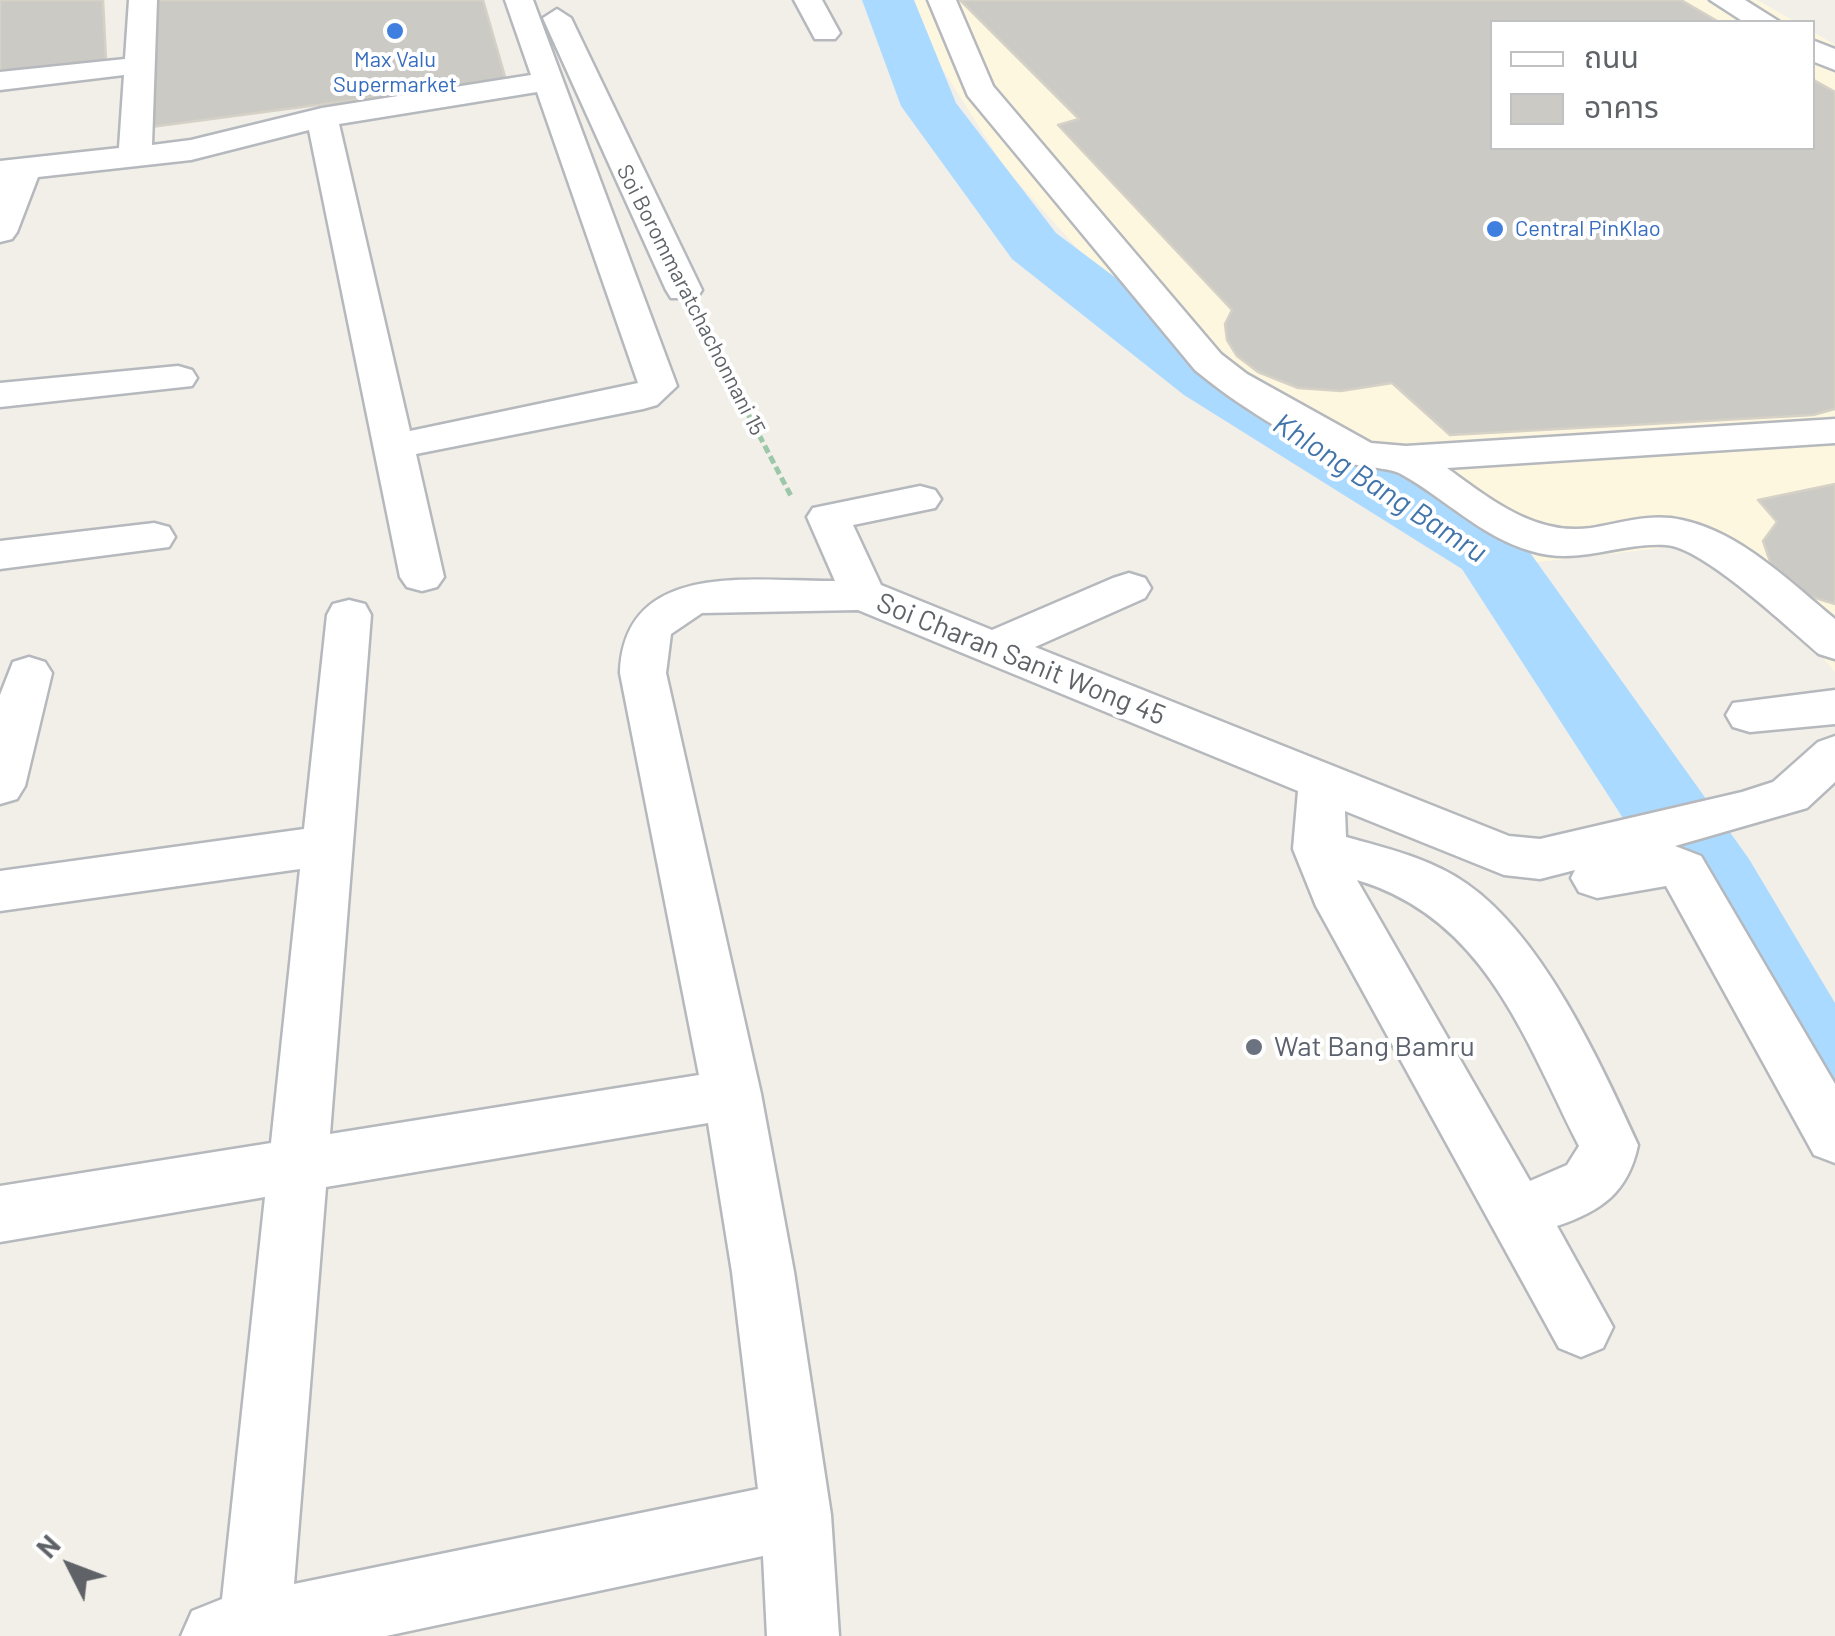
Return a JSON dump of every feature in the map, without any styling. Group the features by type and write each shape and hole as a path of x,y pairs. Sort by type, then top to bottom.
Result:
{"street":[{"path":"135,158 143,0"},
{"path":"392,448 643,397 658,386 519,0"},
{"name":"Soi Borommaratchachonnani 15","path":"549,0 684,290"},
{"path":"808,0 825,33"},
{"path":"942,0 978,89 1208,362 1246,391 1357,452 1406,458 1835,431"},
{"path":"1724,0 1761,20"},
{"path":"0,82 121,67"},
{"path":"0,232 12,170 135,158 322,117 548,80"},
{"path":"322,117 422,577"},
{"path":"0,395 178,378"},
{"path":"1406,458 1537,541 1564,544 1662,532 1700,540 1835,643"},
{"path":"862,595 828,516 920,499"},
{"path":"0,555 154,536"},
{"path":"992,648 1129,588"},
{"name":"Soi Charan Sanit Wong 45","path":"803,1636 797,1515 732,1094 643,673 642,644 652,624 672,608 696,598 862,595 1504,856 1531,859 1747,810 1790,795 1835,754"},
{"path":"350,615 300,1167 242,1633 797,1515"},
{"path":"0,786 29,673"},
{"path":"1750,715 1835,708"},
{"path":"1324,782 1316,825 1318,849 1342,906 1582,1327"},
{"path":"0,891 329,845"},
{"path":"1318,849 1400,872 1448,898 1485,929 1609,1145 1608,1166 1594,1184 1516,1213"},
{"path":"1531,859 1550,875 1597,878 1672,864 1684,870 1835,1137"},
{"path":"0,1214 732,1094"}],"path":[{"name":"Soi Borommaratchachonnani 15","path":"684,290 798,510"}],"shaded area":[{"name":"Central PinKlao","path":"907,0 1757,0 1792,20 1490,20 1490,150 1815,150 1815,33 1835,45 1835,672 1722,541 1530,563 1368,467 1114,289 1005,168 920,33"}],"building":[{"path":"0,0 103,0 106,60 0,75"},
{"path":"153,0 483,0 506,80 151,127"},
{"name":"Central PinKlao","path":"960,0 1681,0 1716,20 1490,20 1490,150 1815,150 1815,81 1835,92 1835,409 1813,415 1450,435 1392,383 1341,391 1298,388 1258,372 1237,356 1227,340 1225,324 1232,310 1058,125 1079,119"},
{"path":"1835,484 1835,604 1809,596 1773,570 1763,541 1777,522 1758,500"}],"waterway":[{"name":"Khlong Bang Bamru","path":"888,0 929,106 1034,246 1208,380 1489,551 1716,885 1835,1096"}],"place":[{"name":"Max Valu Supermarket","path":"395,31"},
{"name":"Central PinKlao","path":"1495,229"},
{"name":"Wat Bang Bamru","path":"1254,1047"}]}
